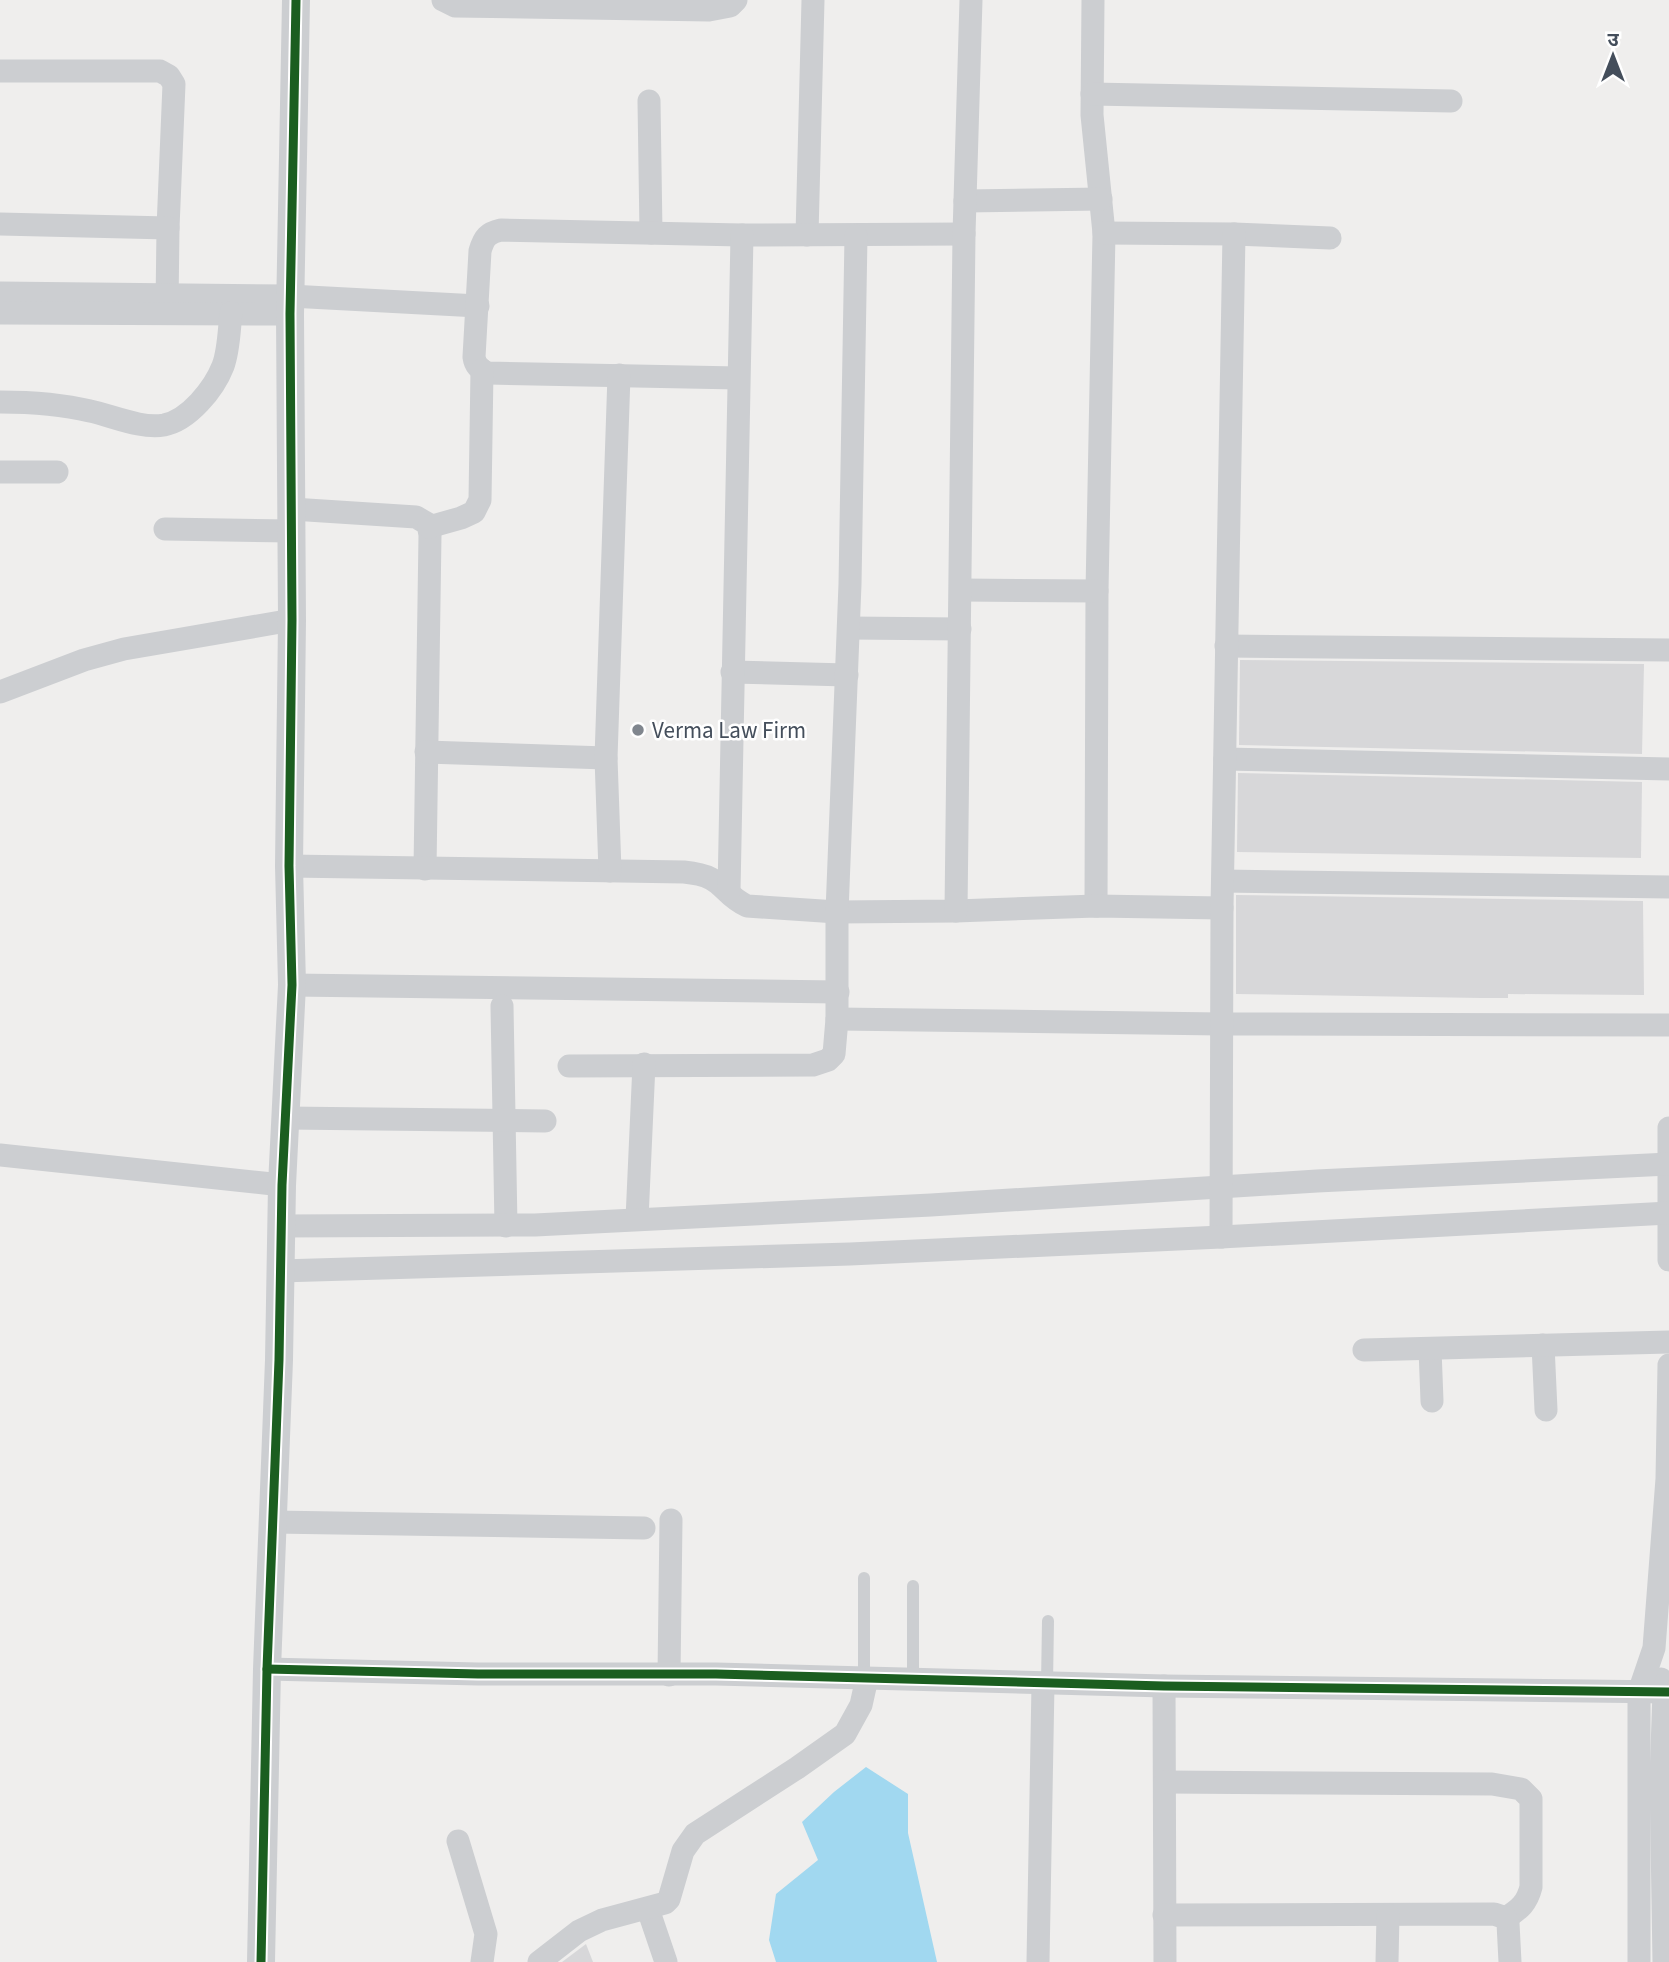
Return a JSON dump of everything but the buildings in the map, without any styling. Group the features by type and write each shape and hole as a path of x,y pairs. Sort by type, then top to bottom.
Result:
{"street":[{"path":"261,1962 282,1185 292,985 289,866 292,620 290,305 296,0"},
{"path":"443,0 455,6 709,10 730,6 736,0"},
{"path":"807,234 813,0"},
{"path":"956,911 964,234 971,0"},
{"path":"1093,0 1092,115 1104,233 1097,591 1096,906"},
{"path":"0,71 160,71 169,76 174,84 167,228 167,303"},
{"path":"1092,94 1451,101"},
{"path":"649,101 652,233"},
{"path":"965,201 1101,199"},
{"path":"0,224 167,228"},
{"path":"738,377 488,373 482,370 474,356 480,251 484,239 490,233 501,230 856,236 964,234"},
{"path":"1104,233 1330,237"},
{"path":"1221,1237 1222,908 1234,234"},
{"path":"729,891 742,235"},
{"path":"569,1066 813,1065 834,1054 838,1019 838,912 849,628 856,236"},
{"path":"0,293 167,303 478,306"},
{"path":"0,313 167,303 231,313 290,305"},
{"path":"0,402 88,410 153,425 175,421 194,407 214,383 224,365 231,313"},
{"path":"429,527 474,512 480,500 482,370"},
{"path":"610,871 606,758 619,375"},
{"path":"0,472 57,472"},
{"path":"165,529 291,520 416,517 429,527 425,869"},
{"path":"961,590 1097,591"},
{"path":"0,692 84,660 124,649 292,620"},
{"path":"849,628 960,629"},
{"path":"1226,646 1669,650"},
{"path":"732,672 847,675"},
{"path":"426,752 606,758"},
{"path":"1225,758 1669,769"},
{"path":"289,866 699,873 718,881 736,900 747,906 838,912 1096,906 1222,908"},
{"path":"1223,881 1669,887"},
{"path":"292,985 838,992"},
{"path":"502,1006 506,1226"},
{"path":"838,1019 1669,1026"},
{"path":"637,1219 644,1064"},
{"path":"286,1118 545,1122"},
{"path":"1669,1128 1669,1260"},
{"path":"0,1155 282,1185"},
{"path":"281,1226 506,1226 1668,1164"},
{"path":"280,1271 850,1254 1669,1213"},
{"path":"1364,1350 1669,1342"},
{"path":"1543,1345 1546,1410"},
{"path":"1430,1349 1432,1401"},
{"path":"1639,1962 1639,1692 1654,1648 1668,1465 1669,1364"},
{"path":"669,1675 671,1520"},
{"path":"273,1522 644,1528"},
{"path":"1654,1648 1666,1692 1661,1778 1664,1962"},
{"path":"268,1669 866,1678 1164,1686 1666,1692"},
{"path":"539,1962 579,1931 620,1914 659,1906 669,1899 683,1851 695,1834 845,1734 861,1705 866,1678"},
{"path":"1038,1962 1045,1684"},
{"path":"1164,1686 1165,1962"},
{"path":"1164,1782 1492,1784 1521,1789 1531,1799 1531,1887 1528,1900 1506,1918"},
{"path":"458,1840 486,1934 482,1962"},
{"path":"648,1909 666,1962"},
{"path":"1164,1915 1493,1914 1506,1918"},
{"path":"1387,1962 1388,1915"},
{"path":"1506,1918 1510,1929 1510,1962"}],"lane":[{"path":"864,1578 866,1678"},
{"path":"912,1586 913,1679"},
{"path":"1045,1684 1048,1621"}],"water":[{"path":"866,1767 908,1794 908,1833 937,1962 776,1962 769,1940 776,1894 818,1860 802,1822"}],"cycle path":[{"path":"261,1962 282,1185 292,985 289,866 292,620 290,314 296,0"},
{"path":"267,1669 478,1674 716,1674 1164,1686 1669,1692"}],"place":[{"name":"Verma Law Firm","path":"638,730"}]}
